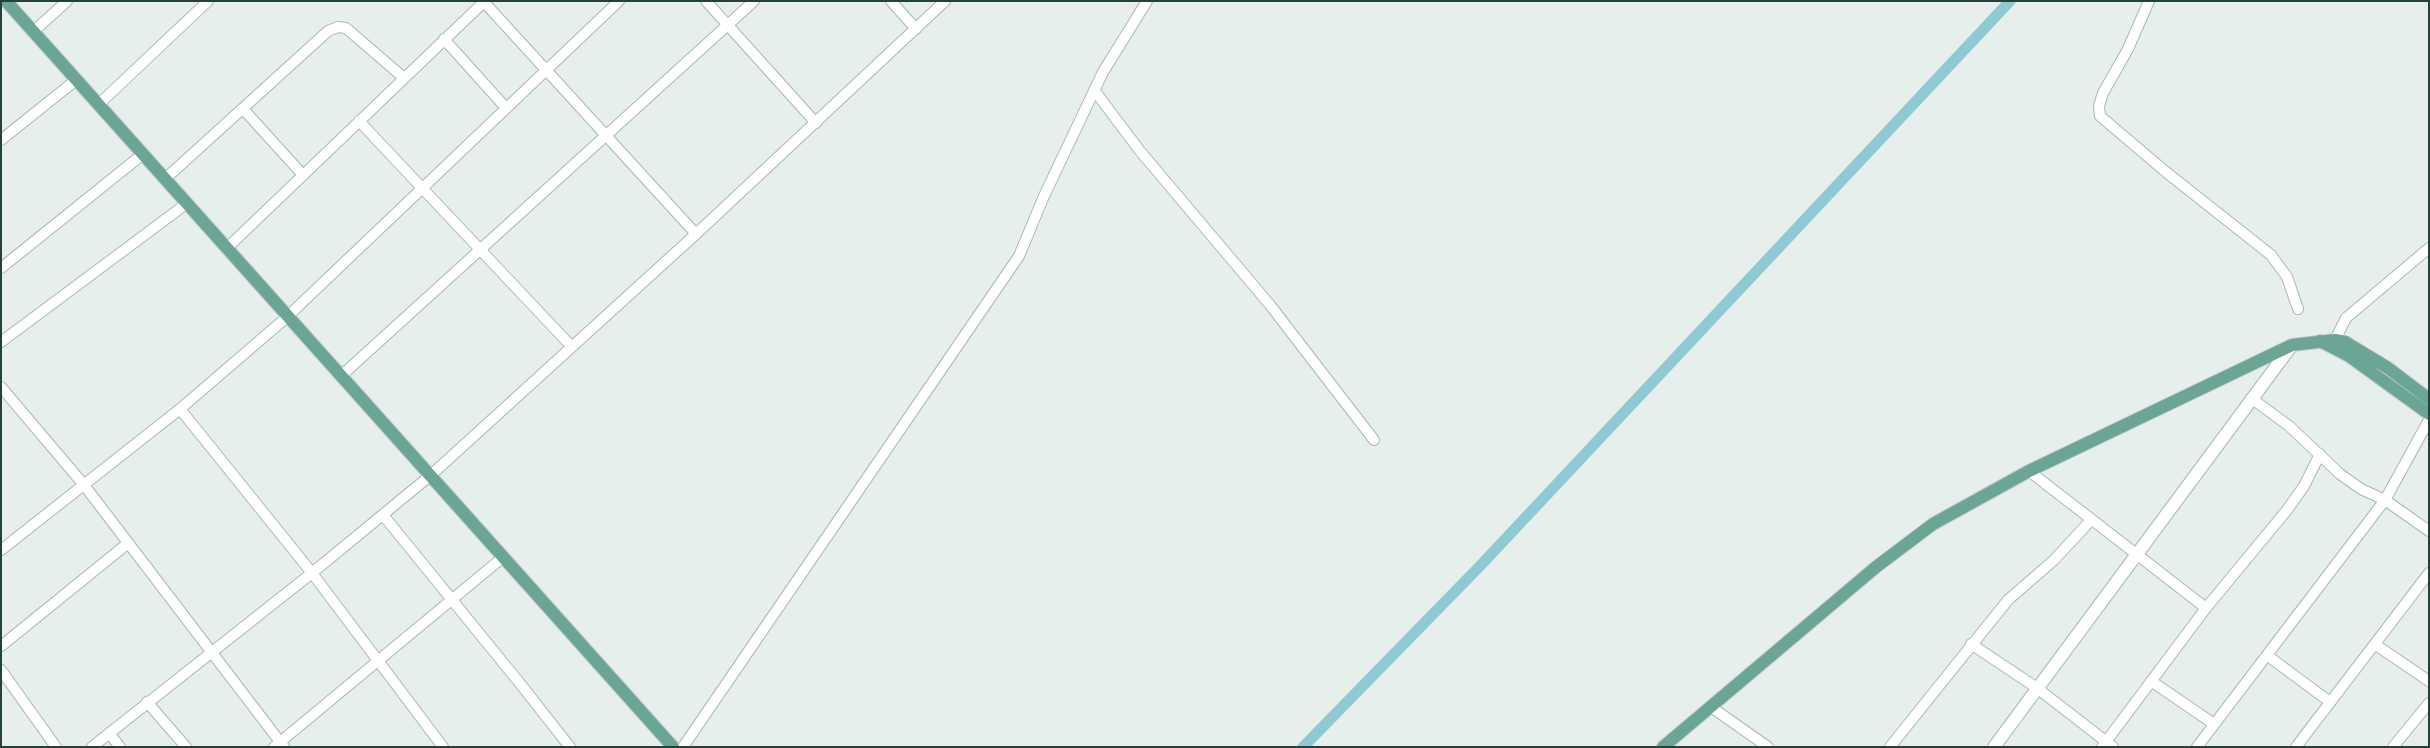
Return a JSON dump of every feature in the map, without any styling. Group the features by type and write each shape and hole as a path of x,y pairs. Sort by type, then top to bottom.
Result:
{"main road":[{"path":"3,2 33,32 143,154 226,249 430,474 502,558 673,747"},
{"path":"1663,747 1916,536 1987,493 2029,471 2292,344 2319,340 2333,344 2355,346 2429,399"},
{"path":"2333,344 2429,414"}],"street":[{"path":"33,32 67,1"},
{"path":"98,105 208,1"},
{"path":"226,249 484,1 605,137 696,234"},
{"path":"1,550 180,409 287,317 619,1"},
{"path":"706,1 816,123"},
{"path":"341,376 754,1"},
{"path":"891,1 916,30"},
{"path":"92,747 211,651 383,516 696,234 916,30 945,1"},
{"path":"683,747 1019,256 1044,196 1103,72 1147,1"},
{"path":"2149,1 2128,50 2103,92 2099,106 2100,116 2166,172 2271,255 2287,277 2298,309"},
{"path":"164,179 244,110 328,30 338,27 346,28 354,33 404,78"},
{"path":"444,39 506,108"},
{"path":"1,140 76,80"},
{"path":"1094,90 1140,151 1270,305 1374,440"},
{"path":"244,110 303,174"},
{"path":"359,121 423,187 570,346"},
{"path":"1,268 143,154"},
{"path":"1,342 186,204"},
{"path":"2333,344 2346,318 2429,248"},
{"path":"1994,747 2292,344"},
{"path":"1,387 84,485 127,544 211,651 279,745 376,660 451,601 502,558"},
{"path":"2251,398 2289,426 2340,474 2361,489 2385,500 2429,531"},
{"path":"180,409 312,573 443,747"},
{"path":"2197,747 2268,656 2385,500 2429,420"},
{"path":"1971,644 2037,688 2107,745 2151,681 2206,608 2287,510 2304,486 2320,454"},
{"path":"2029,471 2206,608"},
{"path":"383,516 570,747"},
{"path":"1890,747 1971,644 2008,600 2054,560 2091,520"},
{"path":"1,646 127,544"},
{"path":"2296,747 2376,645 2429,573"},
{"path":"2376,645 2429,681"},
{"path":"2268,656 2330,702"},
{"path":"1,670 56,747"},
{"path":"2151,681 2214,724"},
{"path":"147,702 186,747"},
{"path":"2393,747 2429,703"},
{"path":"1711,707 1768,747"},
{"path":"110,733 120,747"}],"waterway":[{"path":"1303,747 1480,566 2010,1"}]}
